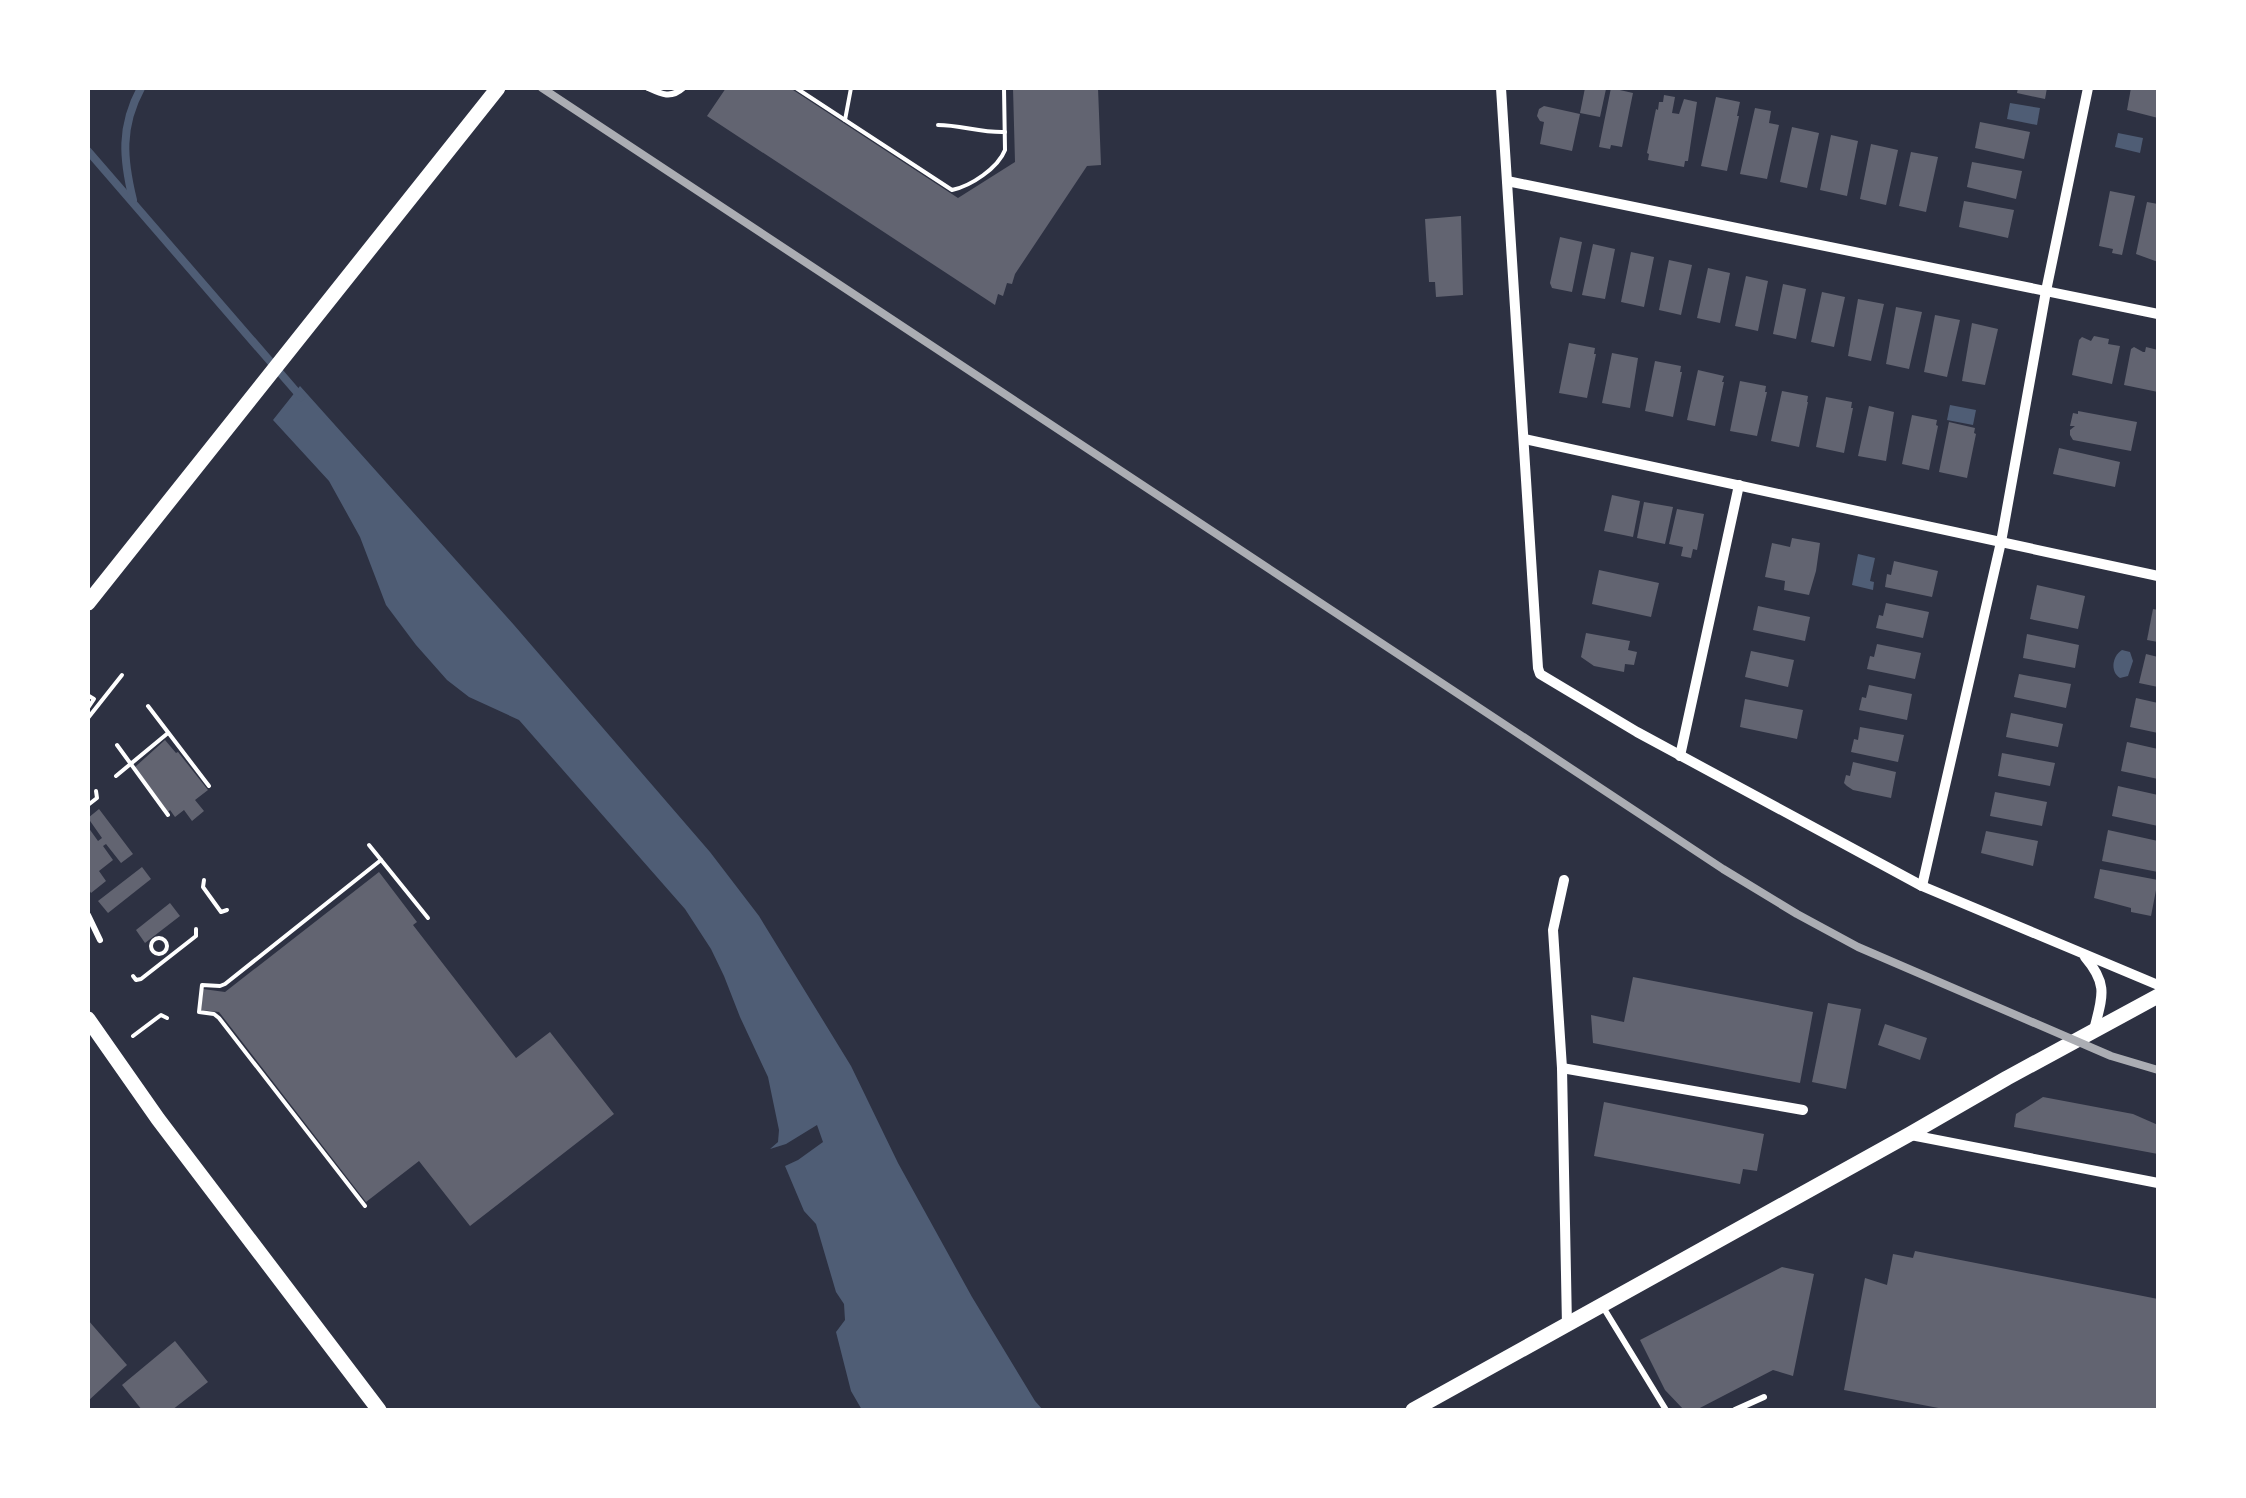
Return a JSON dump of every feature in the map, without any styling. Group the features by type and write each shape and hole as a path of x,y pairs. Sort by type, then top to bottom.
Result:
{"street":[{"path":"88,603 498,88"},
{"path":"1501,88 1538,668 1546,678 1680,756 1922,886 2158,985"},
{"path":"1922,886 2001,542 2046,290 2088,88"},
{"path":"1506,181 2158,314"},
{"path":"1524,439 2158,576"},
{"path":"1680,756 1739,485"},
{"path":"1564,880 1553,930 1562,1068 1567,1326"},
{"path":"2081,953 2098,972 2102,984 2103,996 2094,1030"},
{"path":"1413,1410 2158,996"},
{"path":"88,1019 158,1119 379,1410"},
{"path":"1562,1068 1802,1110"},
{"path":"1910,1134 2158,1184"}],"lane":[{"path":"648,88 667,95 683,88"},
{"path":"88,916 100,940"},
{"path":"1602,1306 1666,1410"},
{"path":"1735,1410 1764,1398"}],"path":[{"path":"796,88 952,190 965,186 1000,161 1006,150 1004,88"},
{"path":"845,120 851,88"},
{"path":"938,125 958,125 983,133 1005,132"},
{"path":"88,718 122,675"},
{"path":"88,698 94,699 88,708"},
{"path":"148,706 209,786"},
{"path":"116,776 168,733"},
{"path":"117,746 168,815"},
{"path":"88,805 97,798 96,791"},
{"path":"370,844 428,918"},
{"path":"365,1206 219,1018 199,1012 198,1007 202,985 226,984 382,860"},
{"path":"204,880 203,888 221,912 228,910"},
{"path":"133,976 141,979 166,955 196,936 196,929"},
{"path":"133,1036 158,1016 166,1018"}],"water":[{"path":"2010,103 2040,108 2037,125 2007,119"},
{"path":"2118,133 2143,138 2140,153 2115,147"},
{"path":"300,386 514,625 710,852 759,916 851,1066 898,1163 972,1297 1043,1410 862,1410 851,1391 836,1332 845,1320 844,1304 836,1292 816,1224 804,1211 785,1166 823,1142 817,1125 770,1149 778,1142 779,1130 768,1077 711,949 685,909 519,720 469,697 447,680 386,605 360,537 329,481 273,420"},
{"path":"1950,405 1976,410 1973,425 1947,420"},
{"path":"1858,554 1875,558 1870,581 1874,582 1873,590 1852,585"},
{"path":"2122,650 2130,652 2133,661 2128,676 2120,678 2114,664"}],"building":[{"path":"726,88 790,88 958,198 1015,162 1013,88 1098,88 1101,165 1087,166 1012,284 1007,283 1003,296 998,294 995,305 707,116"},
{"path":"1585,88 1606,89 1600,117 1580,113"},
{"path":"1611,88 1633,93 1622,147 1611,145 1610,149 1599,147"},
{"path":"2018,88 2047,88 2045,99 2017,93"},
{"path":"2131,88 2158,88 2158,118 2127,110"},
{"path":"1664,95 1675,97 1672,113 1679,114 1684,99 1697,102 1684,167 1648,160 1656,109"},
{"path":"1716,97 1740,102 1727,171 1701,166"},
{"path":"1544,106 1580,114 1572,151 1540,144 1544,122 1537,116"},
{"path":"1755,108 1771,111 1769,123 1779,125 1767,179 1740,174"},
{"path":"1980,122 2030,132 2024,159 1975,148"},
{"path":"1792,127 1819,133 1807,188 1780,182"},
{"path":"1831,135 1858,141 1847,196 1820,190"},
{"path":"1871,144 1898,150 1886,205 1860,199"},
{"path":"1911,152 1938,157 1926,212 1899,206"},
{"path":"1972,162 2022,171 2016,199 1967,187"},
{"path":"2110,191 2135,196 2122,255 2099,246"},
{"path":"1964,201 2014,210 2008,238 1959,227"},
{"path":"2147,202 2158,204 2158,262 2136,254"},
{"path":"1461,216 1463,295 1436,297 1435,282 1429,282 1425,219"},
{"path":"1560,237 1582,242 1572,292 1552,288 1550,283"},
{"path":"1593,244 1615,249 1605,299 1582,295"},
{"path":"1631,252 1654,257 1644,307 1621,302"},
{"path":"1669,260 1692,265 1681,315 1659,310"},
{"path":"1708,268 1730,273 1720,323 1697,318"},
{"path":"1746,276 1768,281 1758,331 1735,326"},
{"path":"1783,284 1806,289 1796,339 1773,334"},
{"path":"1822,292 1845,297 1834,347 1811,342"},
{"path":"1858,299 1884,304 1871,361 1848,356"},
{"path":"1896,307 1922,312 1909,369 1886,364"},
{"path":"1935,315 1960,320 1947,377 1924,372"},
{"path":"1972,323 1998,329 1985,385 1962,381"},
{"path":"2094,336 2120,346 2112,384 2072,375 2079,340 2082,337 2091,341"},
{"path":"1569,343 1595,348 1587,398 1559,393"},
{"path":"2134,347 2143,352 2146,347 2158,350 2158,392 2124,385"},
{"path":"1612,353 1638,358 1630,408 1602,403"},
{"path":"1655,361 1681,366 1673,417 1645,411"},
{"path":"1698,370 1724,376 1715,426 1687,420"},
{"path":"1740,381 1766,386 1757,436 1730,431"},
{"path":"1782,391 1808,396 1799,447 1771,441"},
{"path":"1826,397 1852,402 1844,453 1816,447"},
{"path":"1869,406 1894,412 1886,461 1858,456"},
{"path":"2073,413 2137,422 2131,451 2073,440 2070,430 2075,426 2070,426"},
{"path":"1912,415 1937,420 1929,470 1902,464"},
{"path":"1949,422 1975,428 1967,478 1939,472"},
{"path":"2059,448 2120,462 2115,487 2053,474"},
{"path":"1612,495 1640,501 1633,537 1604,531"},
{"path":"1644,502 1673,507 1665,544 1637,538"},
{"path":"1677,509 1704,514 1697,550 1693,549 1691,558 1681,556 1683,547 1669,544"},
{"path":"1792,538 1820,543 1809,595 1784,590 1785,581 1765,577 1772,543 1790,547"},
{"path":"1894,561 1938,571 1932,597 1885,587"},
{"path":"1599,570 1659,583 1651,617 1592,604"},
{"path":"2037,585 2085,596 2078,629 2030,619"},
{"path":"1886,603 1929,612 1923,638 1876,628"},
{"path":"1758,606 1810,617 1805,641 1753,630"},
{"path":"2153,609 2158,610 2158,642 2147,640"},
{"path":"1586,633 1630,641 1628,650 1637,652 1634,665 1625,664 1624,672 1594,666 1581,657"},
{"path":"2027,634 2079,645 2075,668 2023,658"},
{"path":"1877,644 1921,653 1915,679 1867,669"},
{"path":"1751,651 1794,660 1788,687 1745,677"},
{"path":"2146,654 2158,657 2158,687 2139,683"},
{"path":"2019,674 2071,684 2066,708 2014,697"},
{"path":"1869,685 1912,694 1907,720 1859,710"},
{"path":"2136,698 2158,703 2158,733 2130,727"},
{"path":"1745,699 1803,710 1797,739 1740,727"},
{"path":"2011,713 2063,724 2058,747 2006,737"},
{"path":"1860,727 1904,735 1898,762 1851,752"},
{"path":"165,740 208,790 195,800 204,811 192,821 184,810 175,817 168,812 135,767"},
{"path":"2127,742 2158,749 2158,779 2121,771"},
{"path":"2002,753 2055,763 2050,786 1998,776"},
{"path":"1853,762 1896,772 1891,798 1847,786 1846,775 1850,776"},
{"path":"2118,786 2158,795 2158,826 2112,816"},
{"path":"1995,792 2047,802 2042,826 1990,816"},
{"path":"99,809 133,854 121,863 106,844 103,846 113,860 99,871 106,881 91,893 88,827 98,841 102,838 88,818"},
{"path":"2108,830 2158,841 2158,872 2102,861"},
{"path":"1986,831 2038,841 2033,866 1981,853"},
{"path":"142,867 151,879 108,913 98,901"},
{"path":"2100,869 2158,880 2151,916 2094,898"},
{"path":"379,872 417,922 413,925 516,1058 550,1032 614,1114 470,1226 419,1161 366,1202 219,1012 201,1010 203,989 225,992"},
{"path":"170,903 180,916 145,943 136,930"},
{"path":"1633,977 1813,1012 1800,1083 1593,1043 1591,1015 1624,1022"},
{"path":"1828,1003 1861,1009 1846,1089 1812,1082"},
{"path":"1885,1024 1927,1038 1920,1060 1878,1045"},
{"path":"2043,1097 2133,1114 2158,1125 2158,1154 2014,1127 2016,1114"},
{"path":"1604,1102 1764,1134 1757,1171 1743,1169 1740,1184 1594,1156"},
{"path":"1915,1251 2158,1299 2158,1410 1949,1410 1844,1390 1865,1278 1887,1285 1893,1254 1913,1258"},
{"path":"1782,1267 1814,1274 1793,1376 1773,1370 1696,1410 1684,1410 1665,1390 1640,1340"},
{"path":"88,1320 127,1365 88,1401"},
{"path":"175,1341 208,1382 172,1410 142,1410 122,1385"}],"waterway":[{"path":"133,200 125,143 129,116 141,88"},
{"path":"88,151 301,397"}],"railway":[{"path":"542,88 1723,869 1797,914 1858,947 2111,1056 2158,1070"}]}
